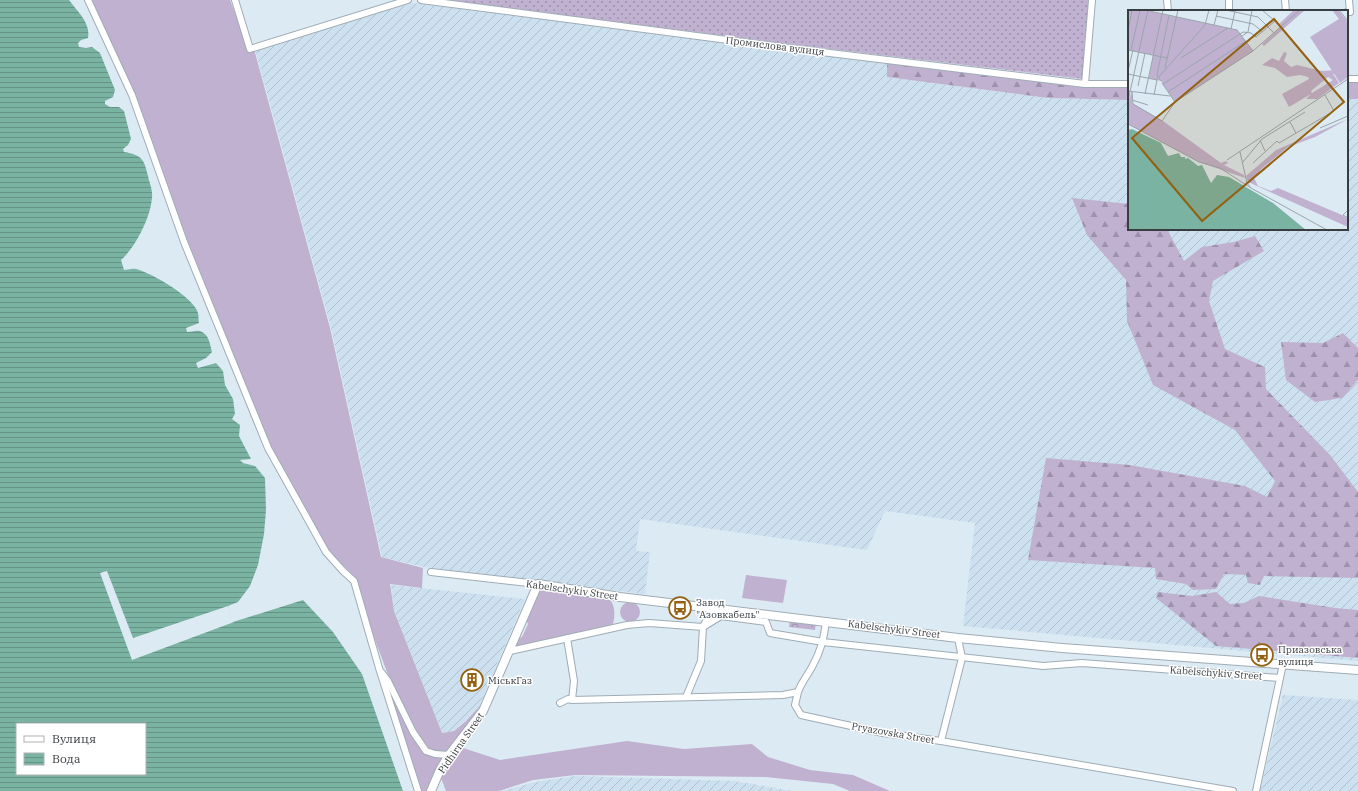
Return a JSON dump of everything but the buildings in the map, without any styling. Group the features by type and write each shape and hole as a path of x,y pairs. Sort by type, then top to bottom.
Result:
{"street":[{"path":"88,0 132,96 184,242 268,448 326,552 354,581 378,668 418,791"},
{"path":"235,0 250,49 408,0"},
{"name":"Промислова вулиця","path":"421,0 805,50 1085,84 1128,84"},
{"path":"1085,84 1092,0"},
{"path":"1348,12 1349,0"},
{"name":"Kabelschykiv Street","path":"431,572 538,584 620,597 713,607 958,638 1062,648 1358,670"},
{"name":"Pidhirna Street","path":"432,791 440,770 449,755 483,712 538,584"},
{"path":"686,697 701,661 703,627 713,607"},
{"name":"Kabelschykiv Street","path":"703,627 721,616 766,622 770,633 823,642 962,658 1043,666 1082,663 1280,678"},
{"path":"560,703 568,699 783,695 798,692 800,685 812,667 823,642 826,621"},
{"path":"510,651 627,625 649,623 703,627"},
{"path":"567,638 574,682 572,700"},
{"path":"941,741 962,658 958,638"},
{"path":"1256,791 1282,664"},
{"path":"378,668 388,681 414,732 426,751 435,754 449,755"},
{"name":"Pryazovska Street","path":"798,692 795,705 801,715 883,733 941,741 1233,791"}],"shaded area":[{"path":"413,3 887,63 887,77 1048,98 1128,100 1128,230 1348,230 1348,99 1358,99 1358,661 963,626 975,523 885,511 867,550 640,519 636,551 650,552 645,594 424,567 382,557 331,328 255,49"},
{"path":"391,585 525,599 480,704 465,721 453,731 442,733 394,610"},
{"path":"1283,695 1358,700 1358,791 1260,791"},
{"path":"575,776 735,781 792,791 503,791 535,782"}],"green space":[{"path":"91,0 230,0 249,50 254,49 330,328 381,557 423,568 422,588 390,584 394,611 442,733 454,731 466,721 481,704 451,749 444,752 436,751 428,748 423,743 390,680 372,632 355,578 328,551 269,447 188,242 150,138"},
{"path":"443,0 1089,0 1083,79 805,46"},
{"path":"887,63 1128,86 1128,100 1048,98 887,77"},
{"path":"1348,81 1358,81 1358,99 1348,99"},
{"path":"1072,198 1128,204 1128,230 1168,230 1184,261 1202,247 1234,242 1255,236 1264,251 1213,281 1209,301 1225,349 1265,367 1266,389 1330,455 1358,492 1358,578 1264,576 1260,585 1248,583 1246,575 1224,574 1216,589 1193,590 1186,584 1156,579 1155,568 1028,560 1046,458 1130,465 1245,486 1267,497 1275,481 1235,430 1153,385 1127,321 1126,280 1087,235"},
{"path":"1343,333 1358,348 1358,380 1342,398 1315,402 1286,380 1281,342 1323,343"},
{"path":"746,575 787,580 783,603 742,598"},
{"path":"542,588 598,595 610,600 614,613 612,627 515,647 528,624 526,620 537,593"},
{"path":"1158,592 1192,596 1216,592 1230,604 1244,603 1259,596 1335,608 1358,610 1358,658 1216,646 1156,598"},
{"path":"630,602 637,605 640,612 637,619 630,622 623,619 620,612 623,605"},
{"path":"790,620 816,623 815,630 789,627"},
{"path":"390,694 392,694 416,742 422,750 442,757 443,759 428,791 422,791 402,735"},
{"path":"627,741 684,749 752,744 768,757 810,770 853,775 890,791 850,791 833,784 766,777 575,775 533,780 499,791 446,791 441,778 445,768 460,747 500,760"}],"water":[{"path":"0,0 69,0 83,18 87,27 88,38 81,40 78,43 79,47 92,47 100,53 115,90 113,97 105,101 105,104 110,107 119,107 124,111 131,139 128,145 123,149 124,152 138,156 143,162 152,194 149,214 141,232 132,248 121,260 124,270 136,269 161,280 181,293 195,307 198,314 199,323 186,328 187,332 203,332 209,340 212,352 206,358 196,363 198,368 216,363 223,371 225,385 233,399 235,414 232,419 240,425 239,436 251,459 240,460 243,463 255,466 265,478 266,510 264,534 258,565 250,586 238,602 228,606 233,622 303,600 333,632 362,674 403,791 0,791"}],"pier":[{"path":"107,571 133,638 228,606 234,622 132,660 100,573"}],"place":[{"name":"Завод \"Азовкабель\"","path":"680,608"},
{"name":"Приазовська вулиця","path":"1262,655"},
{"name":"МіськГаз","path":"472,680"}]}
